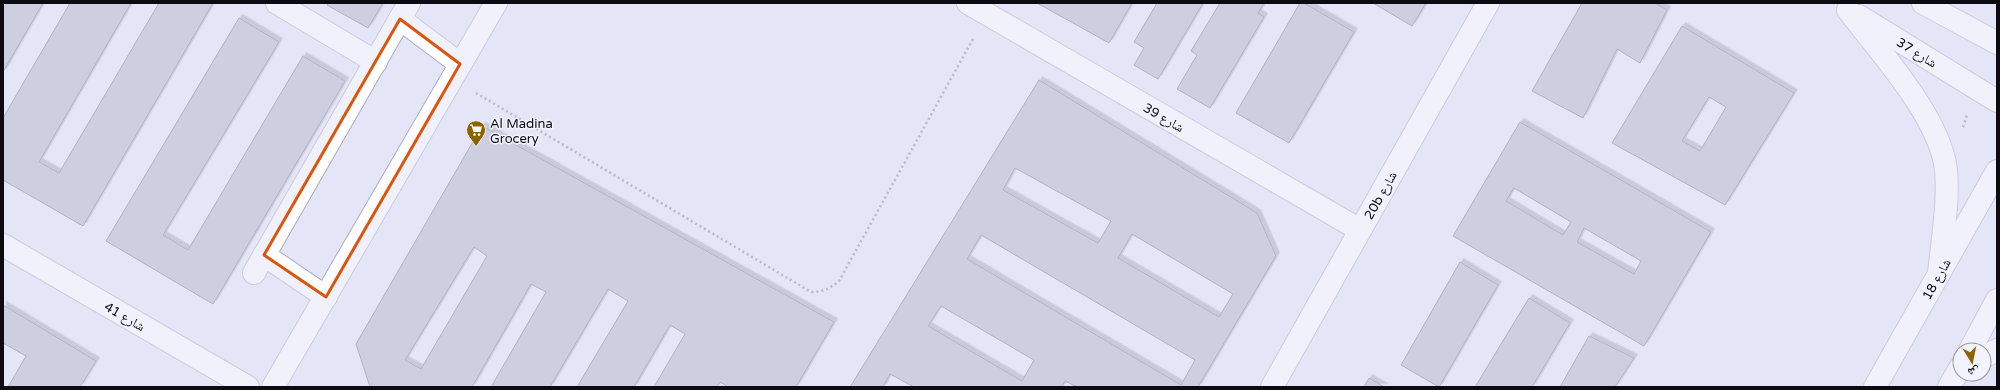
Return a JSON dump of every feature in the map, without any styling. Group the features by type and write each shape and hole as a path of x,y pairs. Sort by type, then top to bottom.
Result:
{"street":[{"path":"277,3 376,62"},
{"path":"273,387 496,3"},
{"name":"شارع 39","path":"968,3 1360,230"},
{"name":"20b شارع","path":"1272,387 1488,3"},
{"path":"1923,3 1997,43"},
{"path":"1842,6 1926,114 1938,139 1946,169 1946,196 1939,274"},
{"name":"شارع 37","path":"1842,6 1997,101"},
{"path":"326,297 259,264 404,11 456,72"},
{"name":"شارع 18","path":"1875,387 1997,171"},
{"name":"شارع 41","path":"3,245 248,387"},
{"path":"1974,342 1997,300"}],"path":[{"path":"456,72 811,292 819,292 833,286 839,280 987,14"}],"highlighted area":[{"path":"400,19 460,64 326,297 264,255"}],"building":[{"path":"3,3 43,3 3,72"},
{"path":"70,3 131,3 39,162 59,173 159,3 213,3 83,226 3,180 3,118"},
{"path":"328,3 383,3 368,28 327,5"},
{"path":"1037,3 1132,3 1109,43"},
{"path":"1157,3 1203,3 1158,79 1134,65 1144,48 1134,42"},
{"path":"1220,3 1264,3 1258,13 1264,17 1210,108 1177,89 1197,55 1191,51"},
{"path":"1300,3 1304,3 1354,32 1289,143 1236,113"},
{"path":"1373,3 1426,3 1412,26"},
{"path":"1582,3 1655,3 1667,10 1640,63 1617,49 1583,118 1532,91"},
{"path":"239,18 279,42 163,235 188,250 303,56 345,81 213,304 106,241"},
{"path":"1682,26 1794,93 1725,205 1612,143","holes":["1709,97 1726,107 1700,151 1682,141"]},
{"path":"1039,80 1257,213 1276,256 1198,387 1077,387 1065,381 1062,387 914,387 890,374 883,387 850,387","holes":["1015,168 1111,221 1098,243 1003,190","1132,234 1233,294 1219,317 1118,258","981,235 1195,360 1181,385 967,259","941,306 1034,360 1022,381 928,326"]},
{"path":"1520,122 1711,232 1644,346 1453,236","holes":["1514,188 1571,222 1563,235 1506,201","1584,228 1641,261 1634,274 1577,242"]},
{"path":"482,126 834,322 796,387 728,387 720,382 717,387 654,387 685,334 670,325 634,387 577,387 628,301 608,289 550,387 491,387 546,292 531,284 472,387 370,387 356,344","holes":["474,247 487,256 421,369 405,360"]},
{"path":"1460,262 1498,285 1439,387 1401,365"},
{"path":"1529,298 1570,323 1532,387 1475,387"},
{"path":"3,305 96,361 80,387 8,387 26,356 3,343"},
{"path":"1589,336 1634,358 1615,387 1560,387"},
{"path":"1369,378 1384,387 1364,387"}],"place":[{"name":"Al Madina Grocery","path":"476,147"}]}
